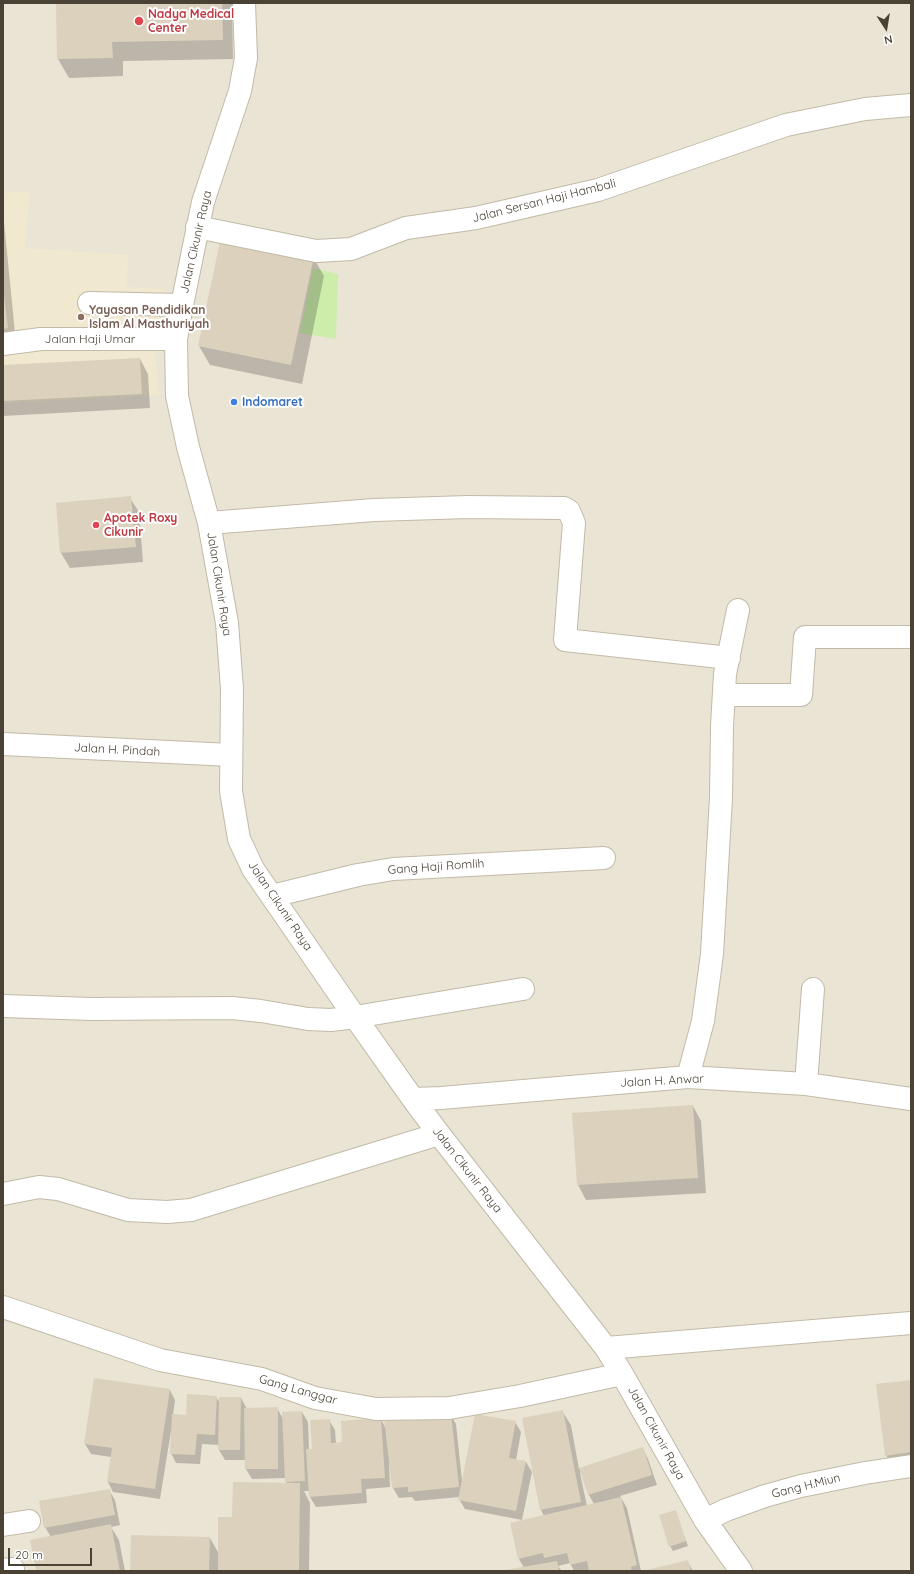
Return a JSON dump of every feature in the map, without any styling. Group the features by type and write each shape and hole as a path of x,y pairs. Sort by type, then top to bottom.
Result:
{"street":[{"name":"Jalan Cikunir Raya","path":"244,3 246,58 240,91 203,202 176,339 178,396 188,447 209,523 227,624 232,689 231,791 238,839 253,869 413,1099 606,1348 705,1520 741,1571"},
{"name":"Jalan Sersan Haji Hambali","path":"197,227 316,251 351,249 406,228 476,218 598,190 786,125 864,109 911,105"},
{"path":"89,303 182,305"},
{"name":"Jalan Haji Umar","path":"3,344 41,339 176,339"},
{"path":"209,523 374,510 468,507 564,508 569,511 574,523 565,640 729,658"},
{"path":"688,1077 703,1021 712,954 721,798 725,674 738,610"},
{"path":"724,695 801,695 805,637 911,637"},
{"name":"Jalan H. Pindah","path":"3,744 231,755"},
{"name":"Gang Haji Romlih","path":"272,896 358,875 393,869 604,858"},
{"path":"3,1006 92,1009 232,1008 308,1019 331,1020 523,989"},
{"path":"806,1084 813,989"},
{"name":"Jalan H. Anwar","path":"413,1099 441,1098 688,1077 806,1084 911,1099"},
{"path":"3,1194 39,1187 58,1189 128,1210 167,1212 191,1210 439,1134"},
{"name":"Gang Langgar","path":"3,1307 160,1360 262,1380 315,1398 376,1409 449,1408 520,1396 622,1374"},
{"path":"606,1348 911,1323"},
{"name":"Gang H.Miun","path":"705,1520 739,1505 801,1486 865,1473 911,1466"},
{"path":"3,1525 29,1521"}],"shaded area":[{"path":"3,3 911,3 911,1571 3,1571"},
{"name":"Yayasan Pendidikan Islam Al Masthuriyah","path":"30,191 25,248 128,255 127,287 165,289 154,345 159,395 3,403 3,193"}],"green space":[{"path":"313,268 338,274 336,339 300,333"}],"building":[{"name":"Nadya Medical Center","path":"56,3 222,3 223,40 112,42 113,58 57,59"},
{"path":"221,237 314,256 291,365 198,346"},
{"path":"3,287 8,328 3,329"},
{"path":"140,358 142,394 3,401 3,365"},
{"name":"Apotek Roxy Cikunir","path":"131,496 136,547 60,553 56,503"},
{"path":"693,1105 698,1178 577,1185 572,1113"},
{"path":"94,1378 170,1389 155,1489 107,1482 112,1448 84,1444"},
{"path":"911,1380 911,1452 885,1456 876,1384"},
{"path":"187,1394 217,1396 215,1435 197,1434 195,1455 170,1454 172,1414 186,1415"},
{"path":"219,1397 241,1397 240,1450 218,1450"},
{"path":"278,1407 278,1469 245,1469 244,1408"},
{"path":"563,1410 581,1502 540,1510 522,1418"},
{"path":"302,1411 305,1481 285,1482 282,1412"},
{"path":"451,1413 459,1487 408,1492 408,1487 392,1488 384,1419"},
{"path":"475,1414 516,1421 509,1458 526,1461 516,1511 458,1500"},
{"path":"381,1418 385,1478 361,1479 362,1493 309,1497 306,1449 312,1449 310,1420 330,1419 331,1443 342,1442 341,1421"},
{"path":"643,1447 652,1475 588,1495 579,1468"},
{"path":"233,1482 300,1483 299,1571 218,1571 218,1517 232,1517"},
{"path":"110,1489 115,1515 44,1528 39,1501"},
{"path":"621,1497 637,1565 631,1567 632,1571 589,1571 587,1561 570,1565 567,1553 544,1558 543,1553 518,1559 510,1523"},
{"path":"676,1510 686,1541 669,1547 659,1515"},
{"path":"111,1524 120,1571 36,1571 30,1540"},
{"path":"131,1535 210,1537 209,1571 130,1571"},
{"path":"688,1560 691,1571 647,1571 647,1570"},
{"path":"557,1561 559,1571 505,1571 505,1570"}],"place":[{"name":"Nadya Medical Center","path":"139,21"},
{"name":"Yayasan Pendidikan Islam Al Masthuriyah","path":"81,317"},
{"name":"Indomaret","path":"234,402"},
{"name":"Apotek Roxy Cikunir","path":"96,525"}]}
